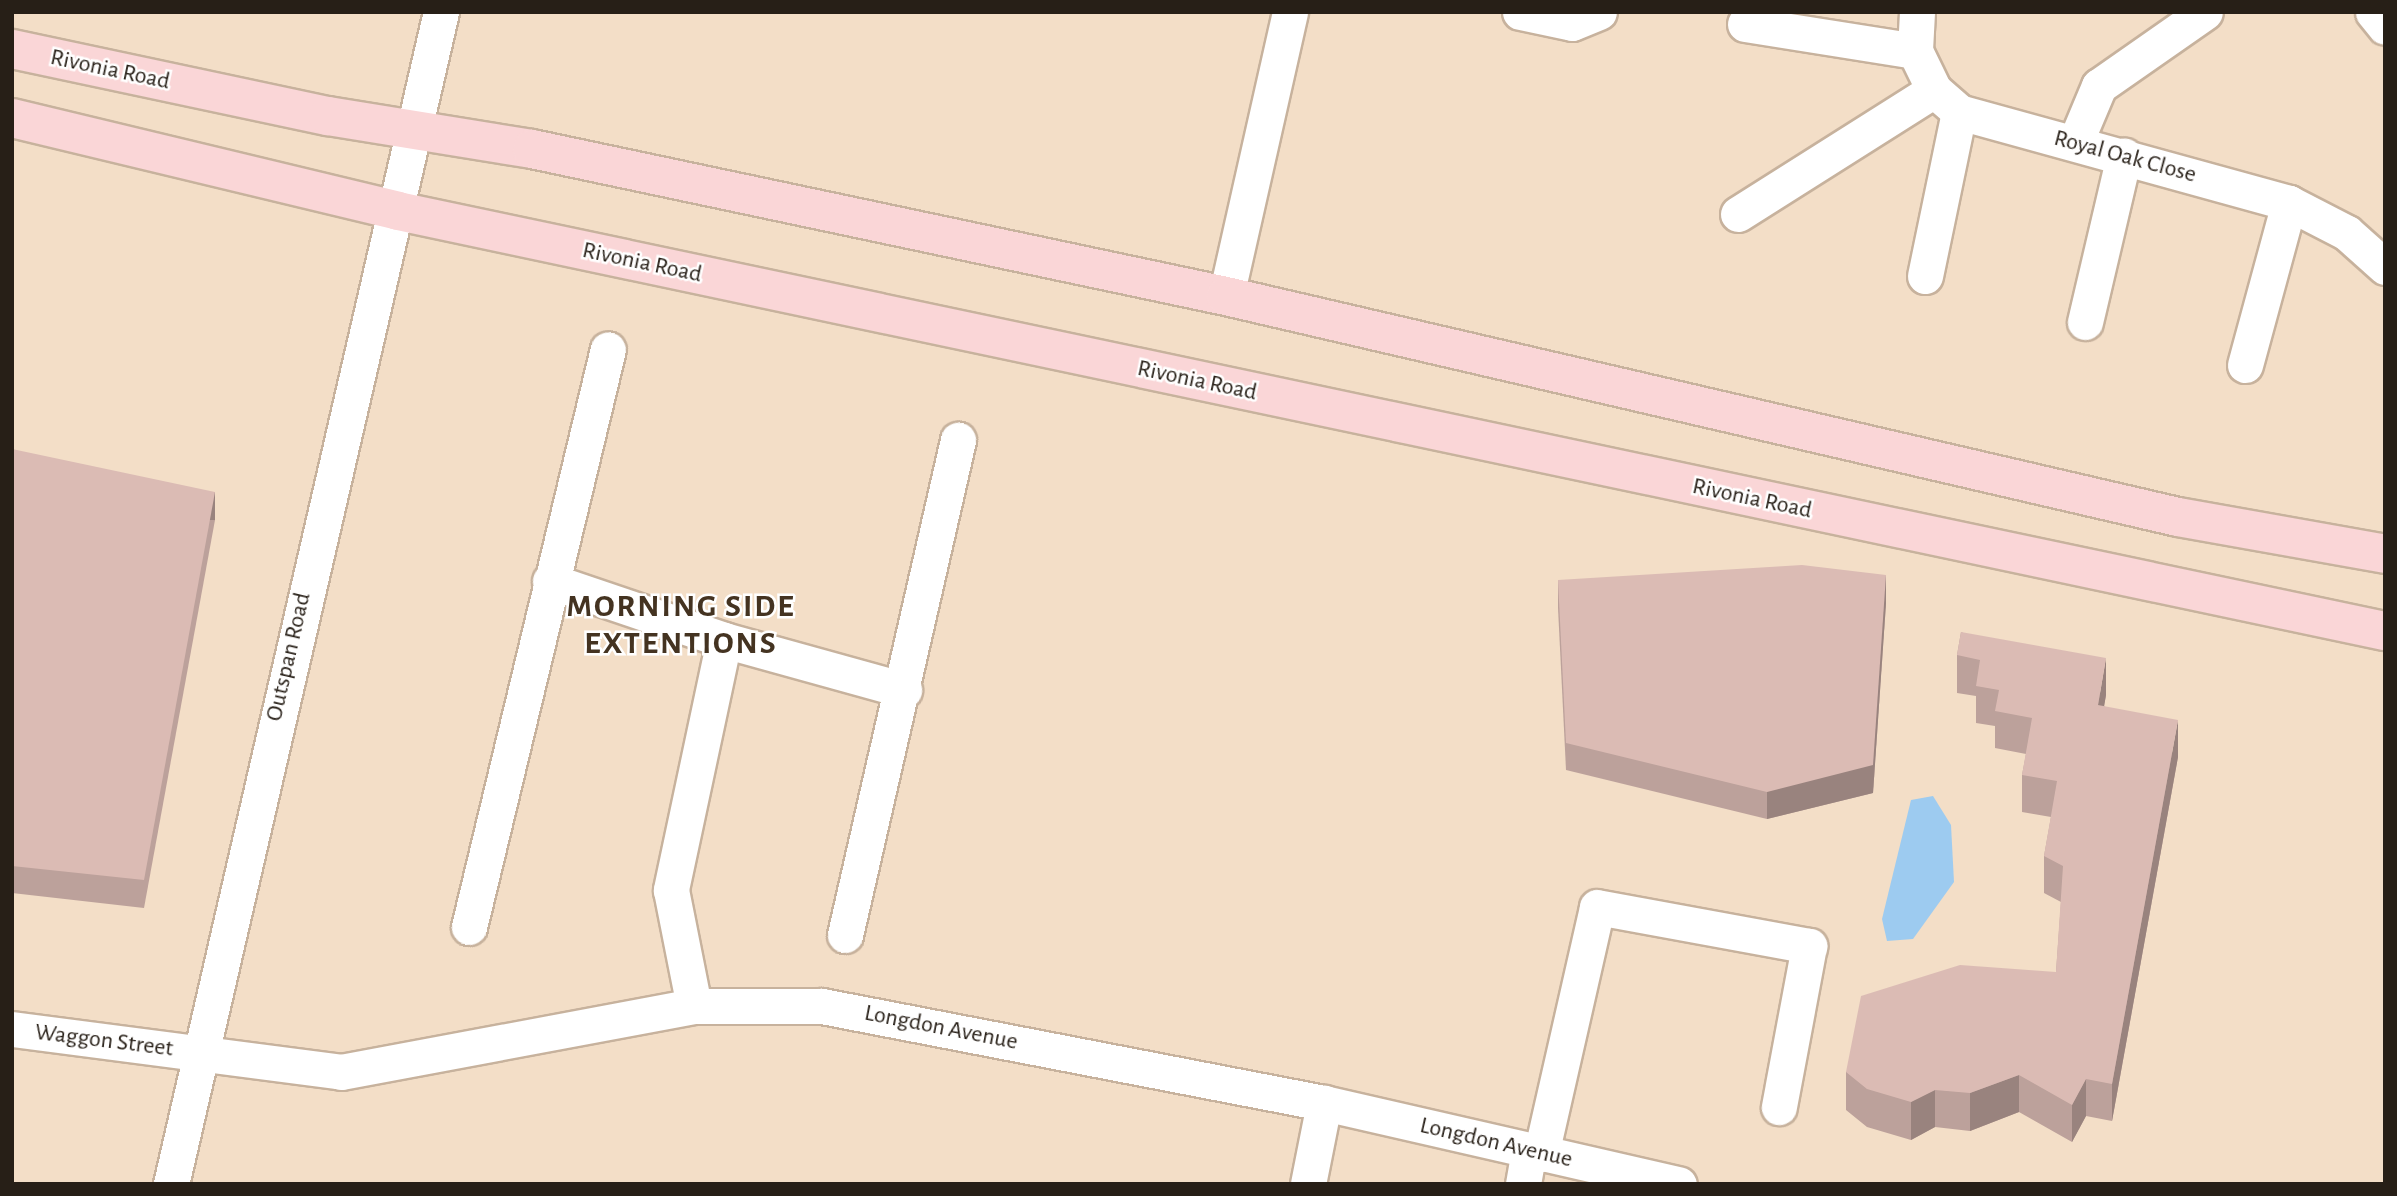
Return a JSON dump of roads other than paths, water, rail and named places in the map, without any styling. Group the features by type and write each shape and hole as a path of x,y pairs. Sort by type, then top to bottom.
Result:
{"main road":[{"name":"Rivonia Road","path":"13,54 414,131 532,149 1226,296 2178,517 2385,554"},
{"name":"Rivonia Road","path":"12,118 398,211 2385,631"}],"street":[{"name":"Outspan Road","path":"171,1184 196,1053 398,211 441,12"},
{"path":"1226,296 1290,12"},
{"path":"1520,12 1572,23 1600,12"},
{"path":"1917,12 1915,51 1947,101 1925,276"},
{"path":"2075,143 2099,86 2205,12"},
{"path":"2373,12 2385,27"},
{"path":"1745,24 1915,51"},
{"path":"1738,214 1947,101"},
{"name":"Royal Oak Close","path":"1947,101 2075,143 2289,203 2347,233 2385,267"},
{"path":"2085,323 2124,156"},
{"path":"2245,365 2289,203"},
{"path":"469,927 550,581 608,349"},
{"path":"845,935 904,690 958,440"},
{"path":"550,581 724,640 904,690"},
{"path":"694,1006 671,890 724,640"},
{"path":"1531,1163 1597,907 1809,946 1779,1107"},
{"name":"Longdon Avenue","path":"196,1053 341,1072 694,1006 822,1006 1324,1103 1531,1163 1678,1184"},
{"name":"Waggon Street","path":"12,1029 196,1053"},
{"path":"1308,1184 1324,1103"}],"water":[{"path":"1933,796 1951,825 1954,882 1913,939 1887,941 1882,919 1911,800"}],"district":[{"name":"MORNING SIDE EXTENTIONS","path":"681,626"}]}
